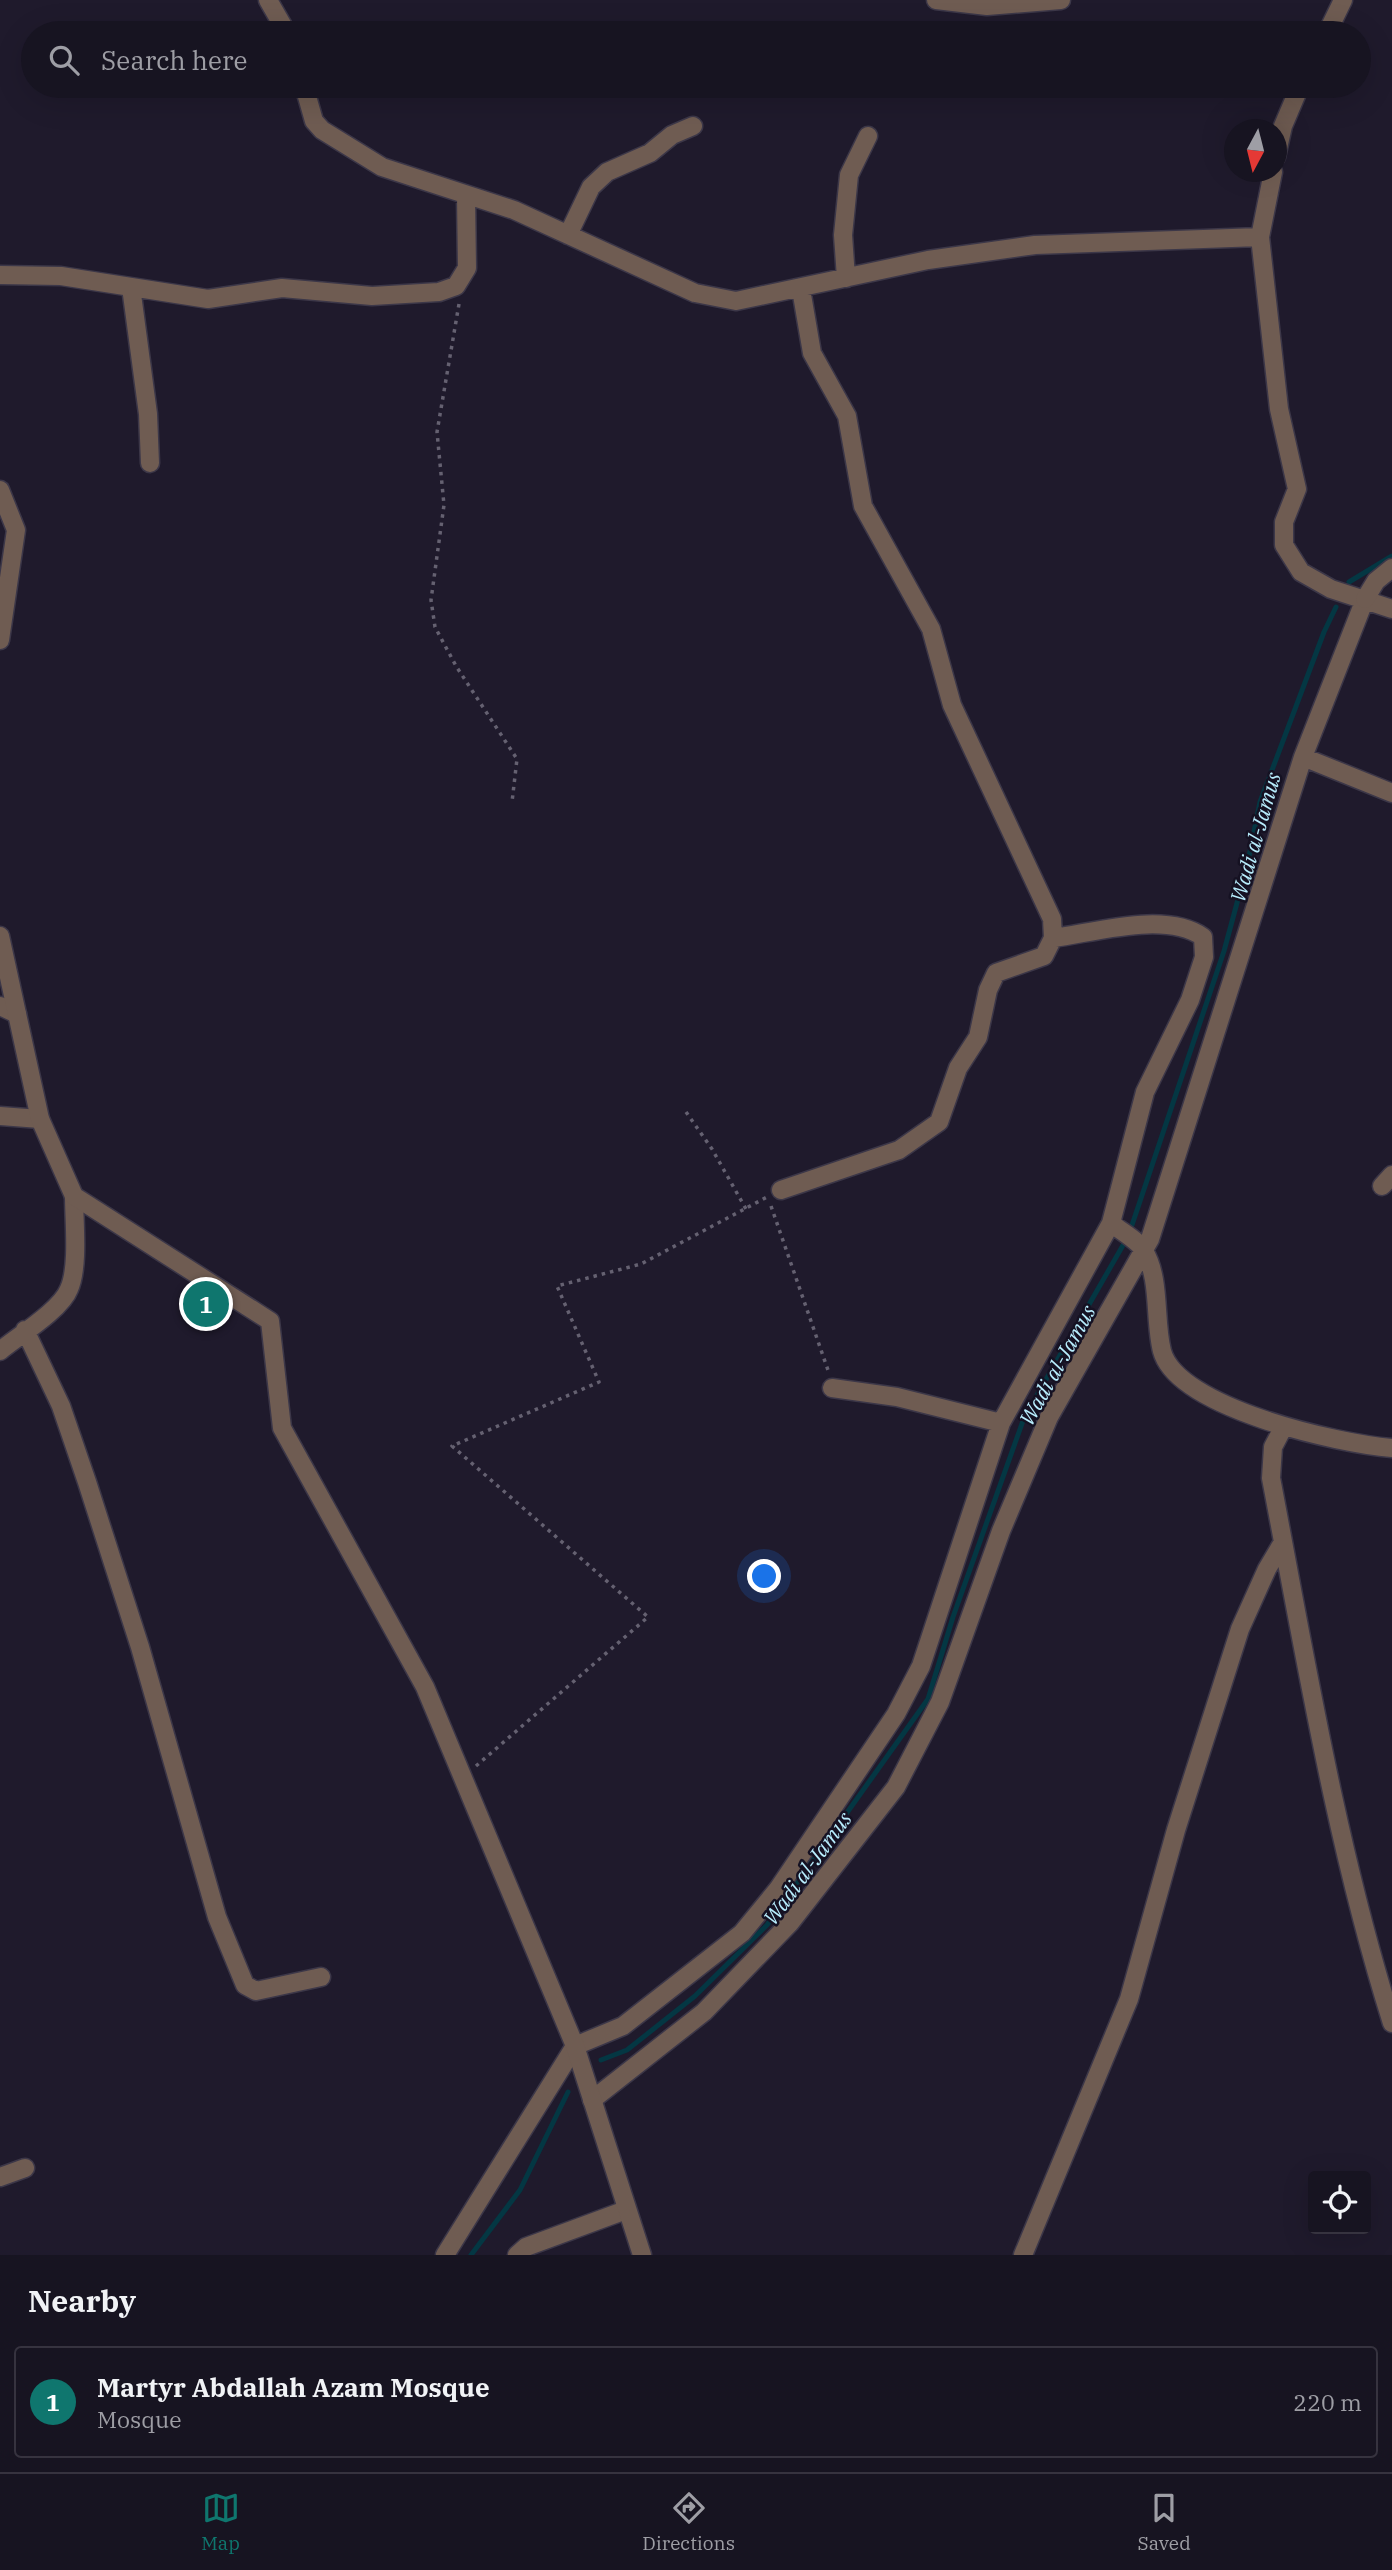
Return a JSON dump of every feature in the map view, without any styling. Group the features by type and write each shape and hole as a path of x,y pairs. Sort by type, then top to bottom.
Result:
{"street":[{"path":"268,0 280,21"},
{"path":"936,0 987,6 1061,0"},
{"path":"1333,21 1343,0"},
{"path":"307,98 314,121 322,130 382,167 514,210 706,297 736,301 928,260 1035,245 1260,237"},
{"path":"1286,119 1295,98"},
{"path":"568,234 591,187 607,172 650,153 672,135 692,126"},
{"path":"846,278 843,235 849,175 868,136"},
{"path":"1271,182 1260,237 1279,409 1296,477 1295,499 1284,522 1284,545 1301,572 1331,589 1392,609"},
{"path":"0,275 61,276 208,299 282,288 372,296 439,292 456,286 464,278 467,268 466,196"},
{"path":"131,287 148,414 150,463"},
{"path":"774,1193 899,1150 939,1122 958,1068 978,1038 988,990 996,973 1044,956 1054,938 1052,919 1040,886 952,705 931,629 863,506 847,416 812,353 801,289"},
{"path":"0,491 16,530 0,640"},
{"path":"592,2100 704,2012 790,1923 897,1787 940,1702 1001,1531 1048,1417 1150,1239 1303,757 1365,599 1376,582 1392,568"},
{"path":"1303,757 1392,793"},
{"path":"445,2255 575,2046 623,2026 742,1933 785,1879 896,1714 921,1666 1001,1423 1111,1223 1145,1092 1190,1000 1204,957 1203,937 1188,927 1159,924 1054,938"},
{"path":"0,936 40,1119 74,1196 75,1241 69,1289 62,1301 0,1351"},
{"path":"0,1006 17,1014"},
{"path":"0,1116 40,1119"},
{"path":"74,1196 270,1321 282,1428 425,1687 464,1776 575,2046 642,2255"},
{"path":"1111,1223 1144,1250 1152,1276 1162,1352 1167,1364 1230,1409 1284,1426 1392,1448"},
{"path":"25,1331 61,1406 87,1482 140,1647 217,1917 245,1985 256,1991 321,1977"},
{"path":"832,1388 897,1397 1001,1423"},
{"path":"1284,1426 1273,1447 1270,1469 1283,1542 1332,1800 1359,1915 1392,2023"},
{"path":"1023,2255 1129,1998 1176,1830 1240,1629 1267,1569 1283,1542"},
{"path":"0,2177 25,2168"},
{"path":"517,2255 526,2246 626,2210"}],"path":[{"path":"464,278 437,432 444,505 431,600 435,627 456,666 517,759 512,802"},
{"path":"686,1112 712,1149 746,1209"},
{"path":"464,1776 648,1617 452,1446 599,1382 557,1286 641,1264 774,1193 832,1388"}],"waterway":[{"name":"Wadi al-Jamus","path":"1349,582 1392,556"},
{"name":"Wadi al-Jamus","path":"1130,1231 1224,951 1247,866 1260,802 1324,632 1336,607"},
{"name":"Wadi al-Jamus","path":"601,2060 627,2050 695,1996 767,1925 928,1699 953,1617 1024,1418 1126,1240"},
{"name":"Wadi al-Jamus","path":"471,2255 520,2190 568,2092"}],"place":[{"name":"Martyr Abdallah Azam Mosque","path":"206,1304"}]}
